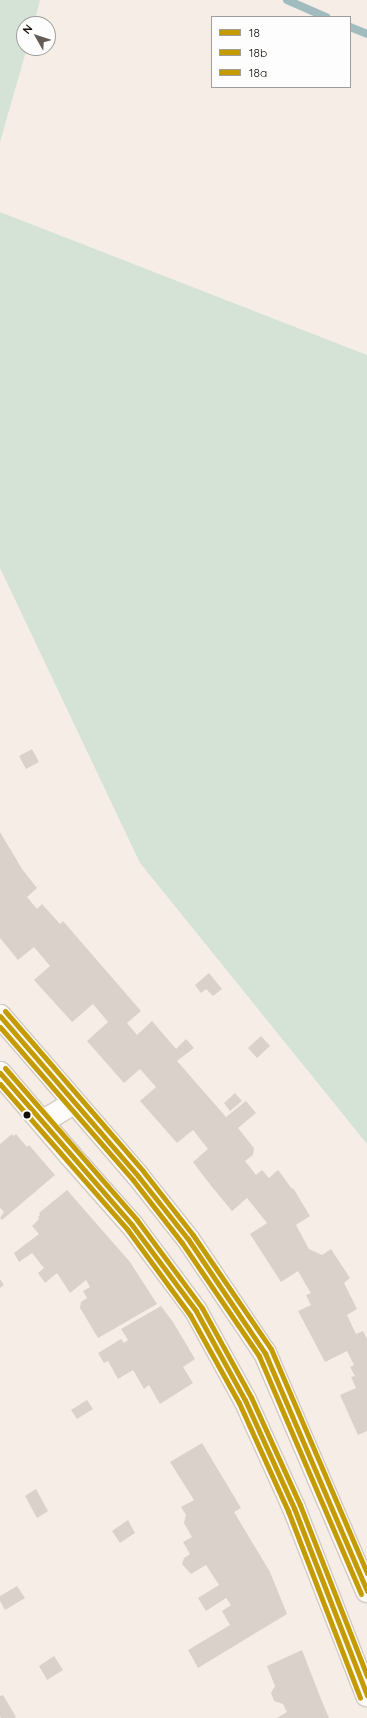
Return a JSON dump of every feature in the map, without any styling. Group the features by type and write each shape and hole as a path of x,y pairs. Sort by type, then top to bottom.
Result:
{"street":[{"path":"0,1016 138,1176 188,1239 265,1353 367,1592"},
{"path":"0,1072 132,1225 196,1311 245,1400 294,1508 367,1695"},
{"path":"42,1122 74,1103"}],"green space":[{"path":"0,0 40,0 36,16 16,16 16,56 25,56 0,142"},
{"path":"0,212 367,355 367,1144 140,863 0,568"}],"building":[{"path":"32,749 39,762 26,769 19,756"},
{"path":"0,832 22,869 37,888 27,897 37,909 42,904 60,924 63,921 141,1011 127,1023 137,1035 152,1021 176,1049 186,1039 194,1048 177,1061 226,1117 246,1101 256,1113 238,1128 254,1148 253,1155 245,1161 256,1175 262,1170 269,1178 278,1170 292,1189 293,1188 310,1216 296,1225 309,1249 322,1255 331,1249 350,1278 344,1283 357,1309 347,1315 356,1334 363,1331 367,1339 367,1431 358,1435 340,1395 356,1388 351,1377 355,1376 350,1367 354,1365 347,1351 325,1362 298,1311 311,1305 306,1295 311,1293 298,1271 281,1282 250,1234 267,1223 247,1198 232,1211 212,1187 193,1162 208,1149 193,1130 177,1143 140,1101 156,1087 140,1069 124,1083 87,1041 108,1022 93,1004 72,1022 34,980 50,966 34,947 18,960 0,938"},
{"path":"209,973 222,989 213,996 206,989 201,993 195,985"},
{"path":"261,1036 270,1046 257,1058 248,1048"},
{"path":"235,1093 242,1101 230,1111 224,1103"},
{"path":"12,1134 13,1136 16,1134 27,1147 29,1145 55,1175 2,1220 0,1218 4,1212 0,1208 0,1144"},
{"path":"67,1190 130,1262 157,1304 98,1338 80,1308 81,1302 87,1298 83,1291 90,1287 86,1280 70,1293 57,1273 45,1283 38,1273 44,1268 32,1253 19,1262 14,1253 39,1234 32,1226 39,1219 39,1213"},
{"path":"0,1279 4,1285 0,1288"},
{"path":"161,1306 173,1322 195,1359 183,1367 193,1383 160,1404 149,1385 144,1389 133,1370 118,1379 108,1361 104,1363 98,1353 121,1339 124,1343 128,1340 121,1329"},
{"path":"87,1400 93,1409 77,1419 71,1410"},
{"path":"202,1443 241,1508 234,1512 270,1572 287,1614 198,1668 188,1650 230,1625 222,1611 231,1605 226,1598 206,1611 198,1598 219,1585 206,1565 191,1574 182,1564 184,1558 190,1554 183,1542 192,1537 184,1523 186,1515 181,1507 194,1500 170,1462"},
{"path":"36,1489 48,1511 37,1518 25,1496"},
{"path":"128,1520 135,1533 120,1543 112,1531"},
{"path":"17,1586 25,1598 5,1610 0,1601 0,1596"},
{"path":"302,1650 329,1718 277,1718 287,1712 283,1704 274,1701 271,1693 275,1686 267,1666"},
{"path":"54,1656 63,1670 47,1680 39,1666"},
{"path":"3,1695 16,1717 1,1718 0,1696"}],"waterway":[{"path":"287,0 324,16"},
{"path":"351,27 367,34"}],"transit line":[{"name":"18a","path":"5,1011 143,1171 193,1235 271,1349 367,1573"},
{"name":"18","path":"0,1016 138,1176 188,1239 265,1353 367,1591"},
{"name":"18b","path":"0,1027 133,1180 182,1243 259,1356 361,1594"},
{"name":"18a","path":"5,1068 137,1220 202,1308 251,1397 300,1505 367,1676"},
{"name":"18","path":"0,1073 132,1225 196,1311 245,1400 294,1508 367,1695"},
{"name":"18b","path":"0,1084 127,1229 190,1315 239,1403 288,1511 360,1698"}]}
